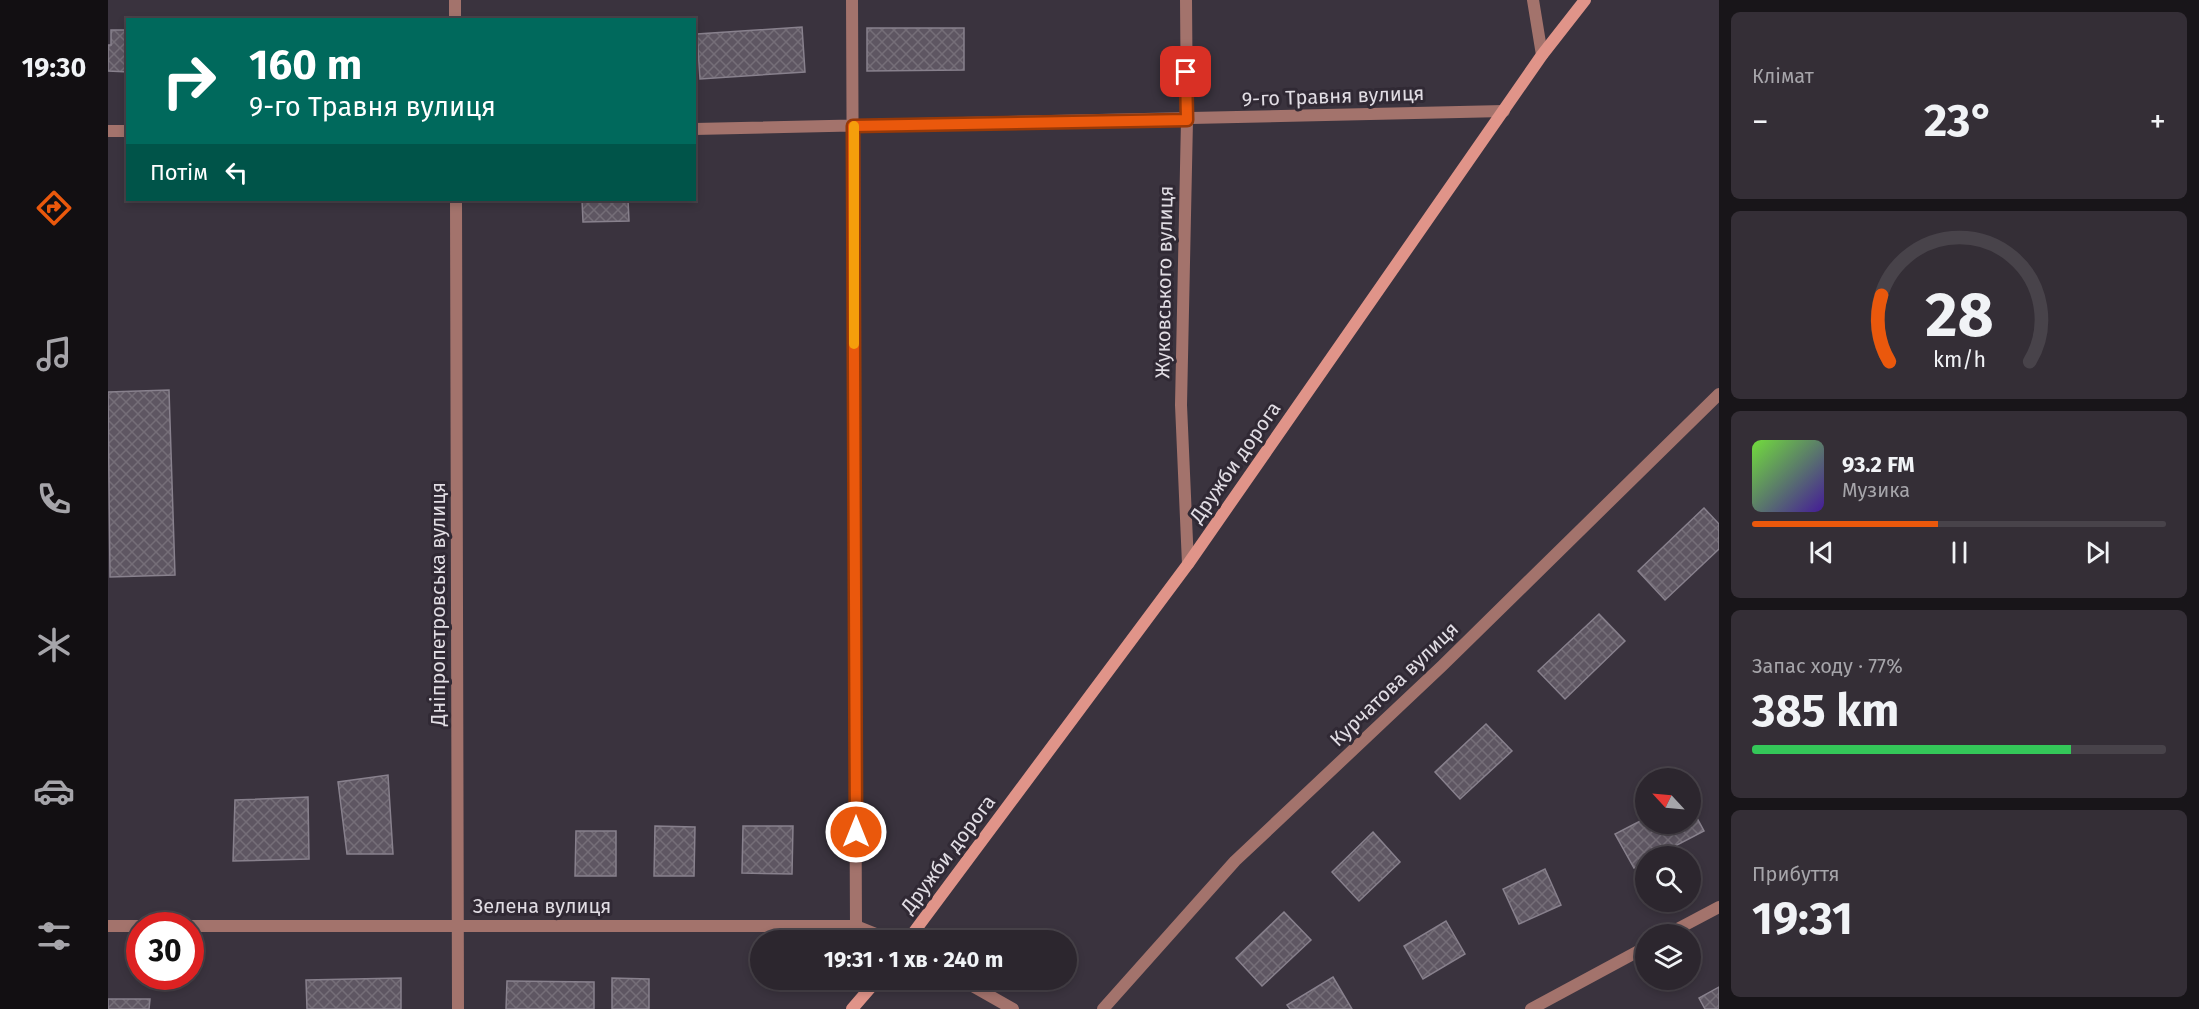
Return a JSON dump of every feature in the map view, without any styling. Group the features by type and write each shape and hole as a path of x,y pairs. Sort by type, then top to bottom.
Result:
{"street":[{"path":"455,0 455,18"},
{"path":"852,0 856,926"},
{"name":"Жуковського вулиця","path":"1186,0 1187,120 1181,405 1188,564"},
{"path":"1533,0 1542,55"},
{"name":"Дружби дорога","path":"915,930 1188,564 1542,55 1585,0"},
{"name":"9-го Травня вулиця","path":"696,129 1187,120 1504,111"},
{"path":"108,131 126,131"},
{"name":"Дніпропетровська вулиця","path":"456,201 458,1009"},
{"name":"Курчатова вулиця","path":"1103,1009 1235,861 1442,666 1719,394"},
{"path":"1687,924 1719,907"},
{"path":"108,926 126,926"},
{"name":"Зелена вулиця","path":"204,926 856,926 866,930"},
{"path":"1530,1009 1635,952"},
{"path":"852,1009 868,990"},
{"path":"980,990 1013,1009"}],"building":[{"path":"802,27 805,72 700,79 697,34"},
{"path":"867,28 964,28 964,70 867,71"},
{"path":"111,30 126,30 126,72 108,71 108,45 111,45"},
{"path":"582,201 628,201 629,221 583,222"},
{"path":"169,390 175,575 110,577 108,392"},
{"path":"1704,508 1719,524 1719,549 1665,600 1638,571"},
{"path":"1599,614 1625,641 1565,699 1538,671"},
{"path":"1486,724 1512,751 1460,799 1435,772"},
{"path":"388,775 393,854 347,854 338,782"},
{"path":"308,797 309,859 233,861 235,800"},
{"path":"1635,824 1635,834 1698,834 1675,846 1635,846 1634,868 1615,834"},
{"path":"655,826 695,827 694,876 654,876"},
{"path":"743,826 793,826 792,874 742,873"},
{"path":"576,831 616,831 616,876 575,876"},
{"path":"1373,832 1400,862 1359,901 1332,872"},
{"path":"1545,869 1561,905 1519,924 1503,889"},
{"path":"1284,912 1311,940 1262,986 1236,958"},
{"path":"1446,921 1465,954 1423,979 1404,946"},
{"path":"1333,977 1352,1009 1290,1009 1287,1005"},
{"path":"401,978 401,1009 307,1009 306,980"},
{"path":"612,978 649,979 649,1009 612,1009"},
{"path":"507,981 594,982 594,1009 506,1009"},
{"path":"1719,987 1719,1009 1705,1009 1699,998"},
{"path":"108,999 150,999 149,1009 108,1009"}],"slow traffic":[{"path":"854,126 854,344"}],"route":[{"path":"856,832 853,126 1187,120 1186,72"}]}
